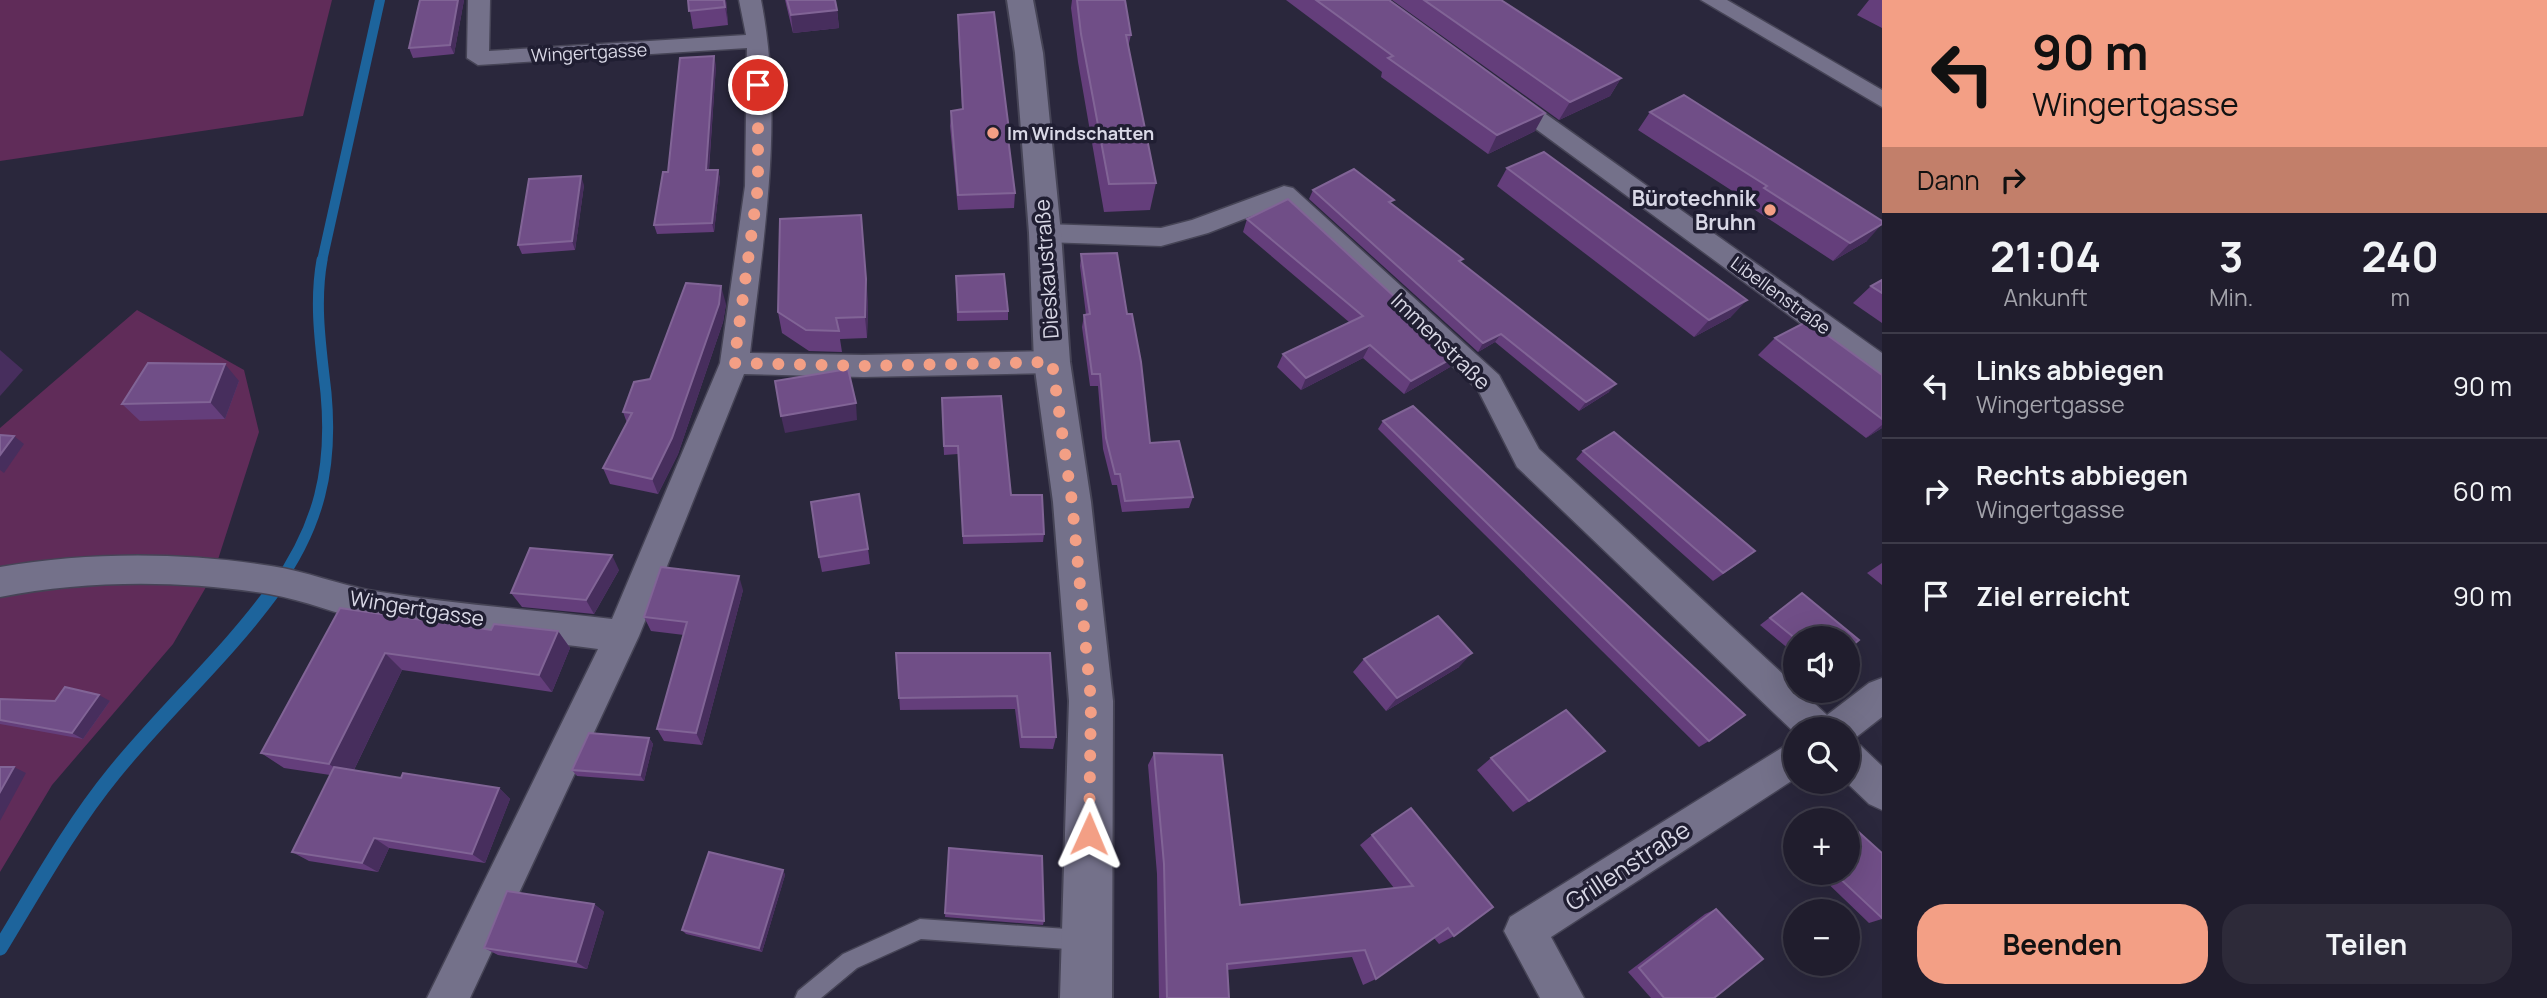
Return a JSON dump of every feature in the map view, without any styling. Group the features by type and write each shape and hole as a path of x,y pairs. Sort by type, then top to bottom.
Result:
{"main road":[{"name":"Dieskaustraße","path":"1020,0 1029,53 1045,233 1052,362 1072,502 1091,701 1086,998"}],"street":[{"name":"Wingertgasse","path":"479,0 478,58 758,41"},
{"path":"448,998 622,636 734,363 758,186 758,41 750,0"},
{"path":"1712,0 1882,100"},
{"name":"Libellenstraße","path":"1486,82 1882,368"},
{"name":"Immenstraße","path":"1045,233 1161,237 1199,227 1284,194 1489,383 1528,458 1804,717"},
{"path":"734,363 863,366 1052,362"},
{"name":"Wingertgasse","path":"0,582 30,575 137,572 261,579 301,585 366,605 622,636"},
{"path":"1853,717 1882,695"},
{"name":"Grillenstraße","path":"1563,998 1524,932 1783,765"},
{"path":"1860,770 1882,791"}],"lane":[{"path":"805,998 850,961 919,929 1088,940"}],"shaded area":[{"path":"0,0 332,0 303,116 0,161"},
{"path":"137,310 244,370 259,432 213,575 173,644 52,785 0,872 0,428"}],"building":[{"path":"420,0 458,0 450,45 409,48"},
{"path":"688,0 724,0 725,7 689,11"},
{"path":"787,0 835,0 837,10 791,15"},
{"path":"1077,0 1125,0 1131,35 1126,35 1156,183 1109,184"},
{"path":"1316,0 1389,0 1545,113 1497,135 1388,58 1393,56"},
{"path":"1424,0 1501,0 1621,78 1570,102"},
{"path":"994,12 1015,193 958,195 951,111 963,109 958,15"},
{"path":"714,56 706,170 718,170 712,223 654,225 663,172 668,172 680,58"},
{"path":"1684,95 1882,221 1882,224 1850,243 1764,188 1767,186 1650,112"},
{"path":"1544,152 1747,300 1709,320 1507,168"},
{"path":"1354,169 1394,200 1389,202 1463,259 1459,261 1616,384 1586,402 1501,334 1483,343 1313,190"},
{"path":"581,176 572,241 518,245 529,179"},
{"path":"1288,199 1458,355 1411,381 1370,345 1306,378 1283,354 1363,316 1247,219"},
{"path":"861,215 866,279 865,317 836,318 839,331 806,330 778,312 780,219"},
{"path":"1117,253 1127,314 1132,314 1141,362 1150,443 1179,441 1193,497 1125,501 1120,474 1115,474 1106,438 1100,374 1092,374 1084,315 1090,314 1081,254"},
{"path":"1004,274 1008,311 958,312 956,276"},
{"path":"1882,280 1882,293 1871,286"},
{"path":"686,283 721,286 719,304 672,438 652,479 603,468 632,413 623,412 634,382 650,379"},
{"path":"1808,321 1882,375 1882,419 1775,338"},
{"path":"148,363 225,364 210,402 122,404"},
{"path":"848,369 856,403 781,416 775,381"},
{"path":"1001,396 1011,495 1042,495 1044,534 963,536 958,446 944,446 942,398"},
{"path":"1413,406 1745,715 1709,741 1383,421"},
{"path":"1614,432 1755,551 1723,573 1583,451"},
{"path":"0,435 14,436 0,455"},
{"path":"859,494 868,549 819,557 811,502"},
{"path":"530,548 612,555 586,600 511,593"},
{"path":"661,567 739,576 696,733 657,729 687,622 644,617"},
{"path":"1802,593 1842,626 1783,626 1783,628 1770,618"},
{"path":"340,608 491,630 494,624 558,631 539,675 385,653 329,764 261,753"},
{"path":"1438,616 1472,653 1397,698 1364,659"},
{"path":"896,653 1050,653 1056,737 1022,737 1017,696 899,698"},
{"path":"65,687 99,695 72,733 0,720 0,699 55,701"},
{"path":"1566,710 1605,751 1529,801 1491,758"},
{"path":"589,733 649,738 640,775 572,770"},
{"path":"1154,753 1222,755 1240,905 1413,886 1372,835 1411,808 1493,907 1454,936 1448,928 1376,979 1365,950 1227,964 1229,998 1167,998 1164,864"},
{"path":"0,767 14,767 0,792"},
{"path":"334,767 401,778 403,773 499,788 472,854 374,838 362,863 292,852"},
{"path":"1860,833 1882,853 1882,918 1847,885 1860,885"},
{"path":"949,848 1042,856 1044,921 945,913"},
{"path":"709,852 783,870 759,948 682,930"},
{"path":"507,891 594,904 576,962 484,948"},
{"path":"1716,909 1763,959 1714,998 1664,998 1639,968"}],"waterway":[{"path":"322,261 380,0"},
{"path":"275,588 303,542 320,496 325,472 328,421 318,310 322,260"},
{"path":"0,948 54,859 114,773 238,635 276,587"}],"place":[{"name":"Im Windschatten","path":"993,133"},
{"name":"Bürotechnik Bruhn","path":"1770,210"}],"route":[{"path":"758,85 758,186 734,363 863,366 1052,362 1072,502 1091,701 1089,834"}]}
